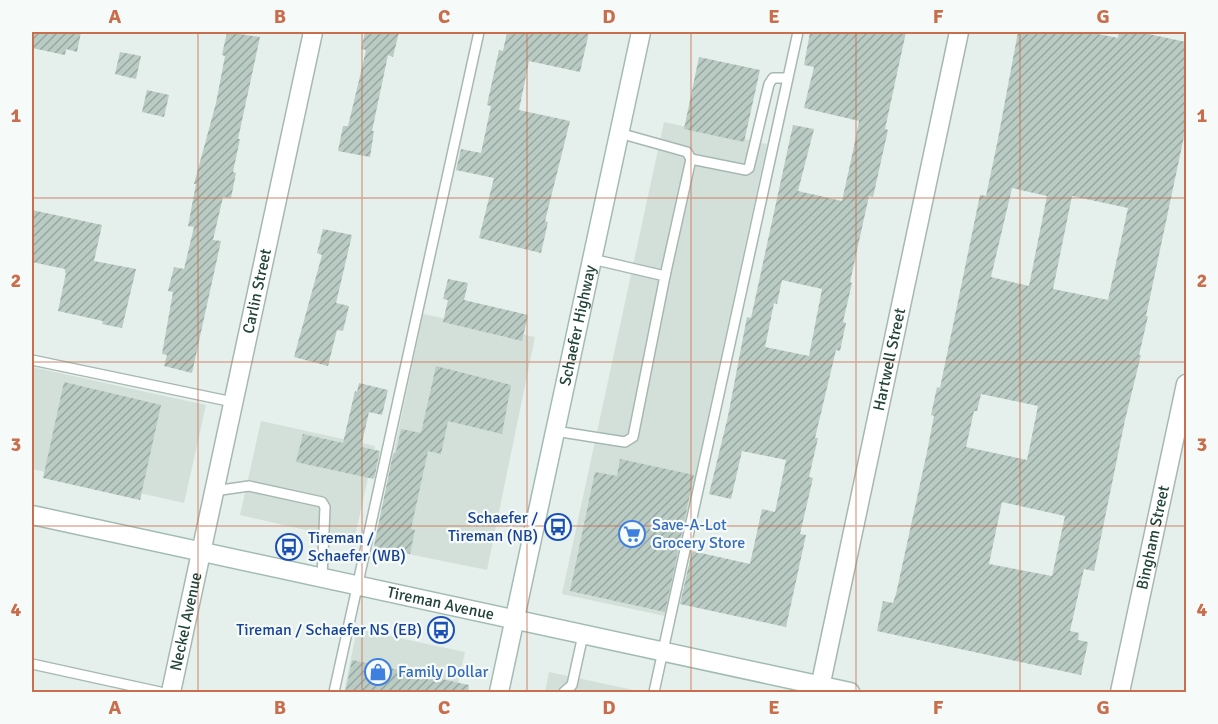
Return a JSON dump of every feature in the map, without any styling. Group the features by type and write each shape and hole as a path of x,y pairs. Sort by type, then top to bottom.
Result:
{"street":[{"name":"Carlin Street","path":"201,552 313,32"},
{"name":"Schaefer Highway","path":"498,693 641,32"},
{"name":"Hartwell Street","path":"819,689 959,32"},
{"name":"Bingham Street","path":"1120,693 1186,384"},
{"name":"Tireman Avenue","path":"32,515 663,652 819,689 850,693"},
{"name":"Neckel Avenue","path":"171,693 201,552"}],"lane":[{"path":"334,693 479,32"},
{"path":"654,693 798,32"},
{"path":"691,159 746,170 749,168 769,84 773,78 788,78"},
{"path":"555,431 625,442 633,436 664,276 691,159 687,152 619,133"},
{"path":"592,259 664,276"},
{"path":"32,360 233,402"},
{"path":"214,491 249,486 322,502 325,507 322,578"},
{"path":"564,693 572,685 583,635"},
{"path":"32,664 160,693"}],"shaded area":[{"path":"664,122 767,144 665,616 562,594"},
{"path":"423,314 535,337 487,570 374,547"},
{"path":"32,367 206,405 184,503 32,469"},
{"path":"261,421 375,446 354,541 240,515"},
{"path":"357,629 465,652 456,692 344,692"},
{"path":"549,672 643,692 545,692"}],"building":[{"path":"32,32 81,32 77,52 66,49 65,55 32,48 34,41"},
{"path":"227,32 260,37 238,139 240,139 233,172 236,173 231,198 223,197 213,240 221,241 192,373 164,366 167,355 162,354 173,292 168,291 174,267 184,269 194,227 188,226 196,184 194,184 216,103"},
{"path":"365,32 399,32 393,57 388,55 372,131 374,131 370,157 338,151 343,126 348,126 366,50 361,49"},
{"path":"507,32 589,32 580,72 529,61 519,110 570,121 545,221 548,222 541,253 479,238 494,178 456,170 461,149 481,153 491,106 487,105 499,50 503,51"},
{"path":"810,32 906,32 873,197 869,196 850,282 852,283 843,322 846,323 840,351 836,350 815,438 818,438 809,477 813,478 800,534 806,535 786,627 680,604 692,551 750,564 762,509 775,512 786,460 742,451 731,499 709,494 728,416 747,317 751,318 793,125 814,129 798,191 842,201 859,121 804,108 814,67 804,65","holes":["782,280 822,289 809,356 765,347 774,303 777,304"]},
{"path":"1018,32 1088,32 1118,38 1119,32 1139,32 1186,42 1186,127 1146,316 1148,316 1139,355 1141,355 1125,420 1094,571 1084,569 1070,631 1079,633 1078,640 1088,642 1081,675 877,631 883,601 893,603 896,594 927,452 934,416 931,415 937,387 940,388 980,195 986,196","holes":["1012,188 1047,196 1029,286 991,277","1072,196 1128,208 1108,300 1053,289","981,394 1038,406 1027,460 966,447 974,411 977,411","1002,502 1065,516 1052,576 989,564"]},
{"path":"120,52 141,56 136,79 115,74"},
{"path":"699,57 760,70 744,142 684,129"},
{"path":"147,90 169,95 164,117 142,112"},
{"path":"32,210 102,225 94,261 136,269 122,328 102,324 103,321 58,311 65,269 32,262"},
{"path":"323,229 352,235 336,303 349,306 343,331 337,330 328,366 294,357 322,255 317,253"},
{"path":"448,279 468,283 464,300 528,315 522,341 443,322 448,300 443,299"},
{"path":"436,366 511,385 502,434 448,421 441,454 428,451 411,529 415,530 410,554 374,546 393,454 396,452 401,429 421,433"},
{"path":"64,382 161,405 140,500 43,478"},
{"path":"359,383 388,390 382,415 369,412 361,447 380,451 374,479 296,462 303,434 343,443 355,391 357,392"},
{"name":"Save-A-Lot Grocery Store","path":"620,459 694,475 665,612 570,591 595,472 617,476"},
{"name":"Family Dollar","path":"352,660 469,685 468,693 345,693"}],"place":[{"name":"Schaefer / Tireman (NB)","path":"558,527"},
{"name":"Save-A-Lot Grocery Store","path":"632,534"},
{"name":"Tireman / Schaefer (WB)","path":"289,547"},
{"name":"Tireman / Schaefer NS (EB)","path":"441,630"},
{"name":"Family Dollar","path":"378,672"}]}
